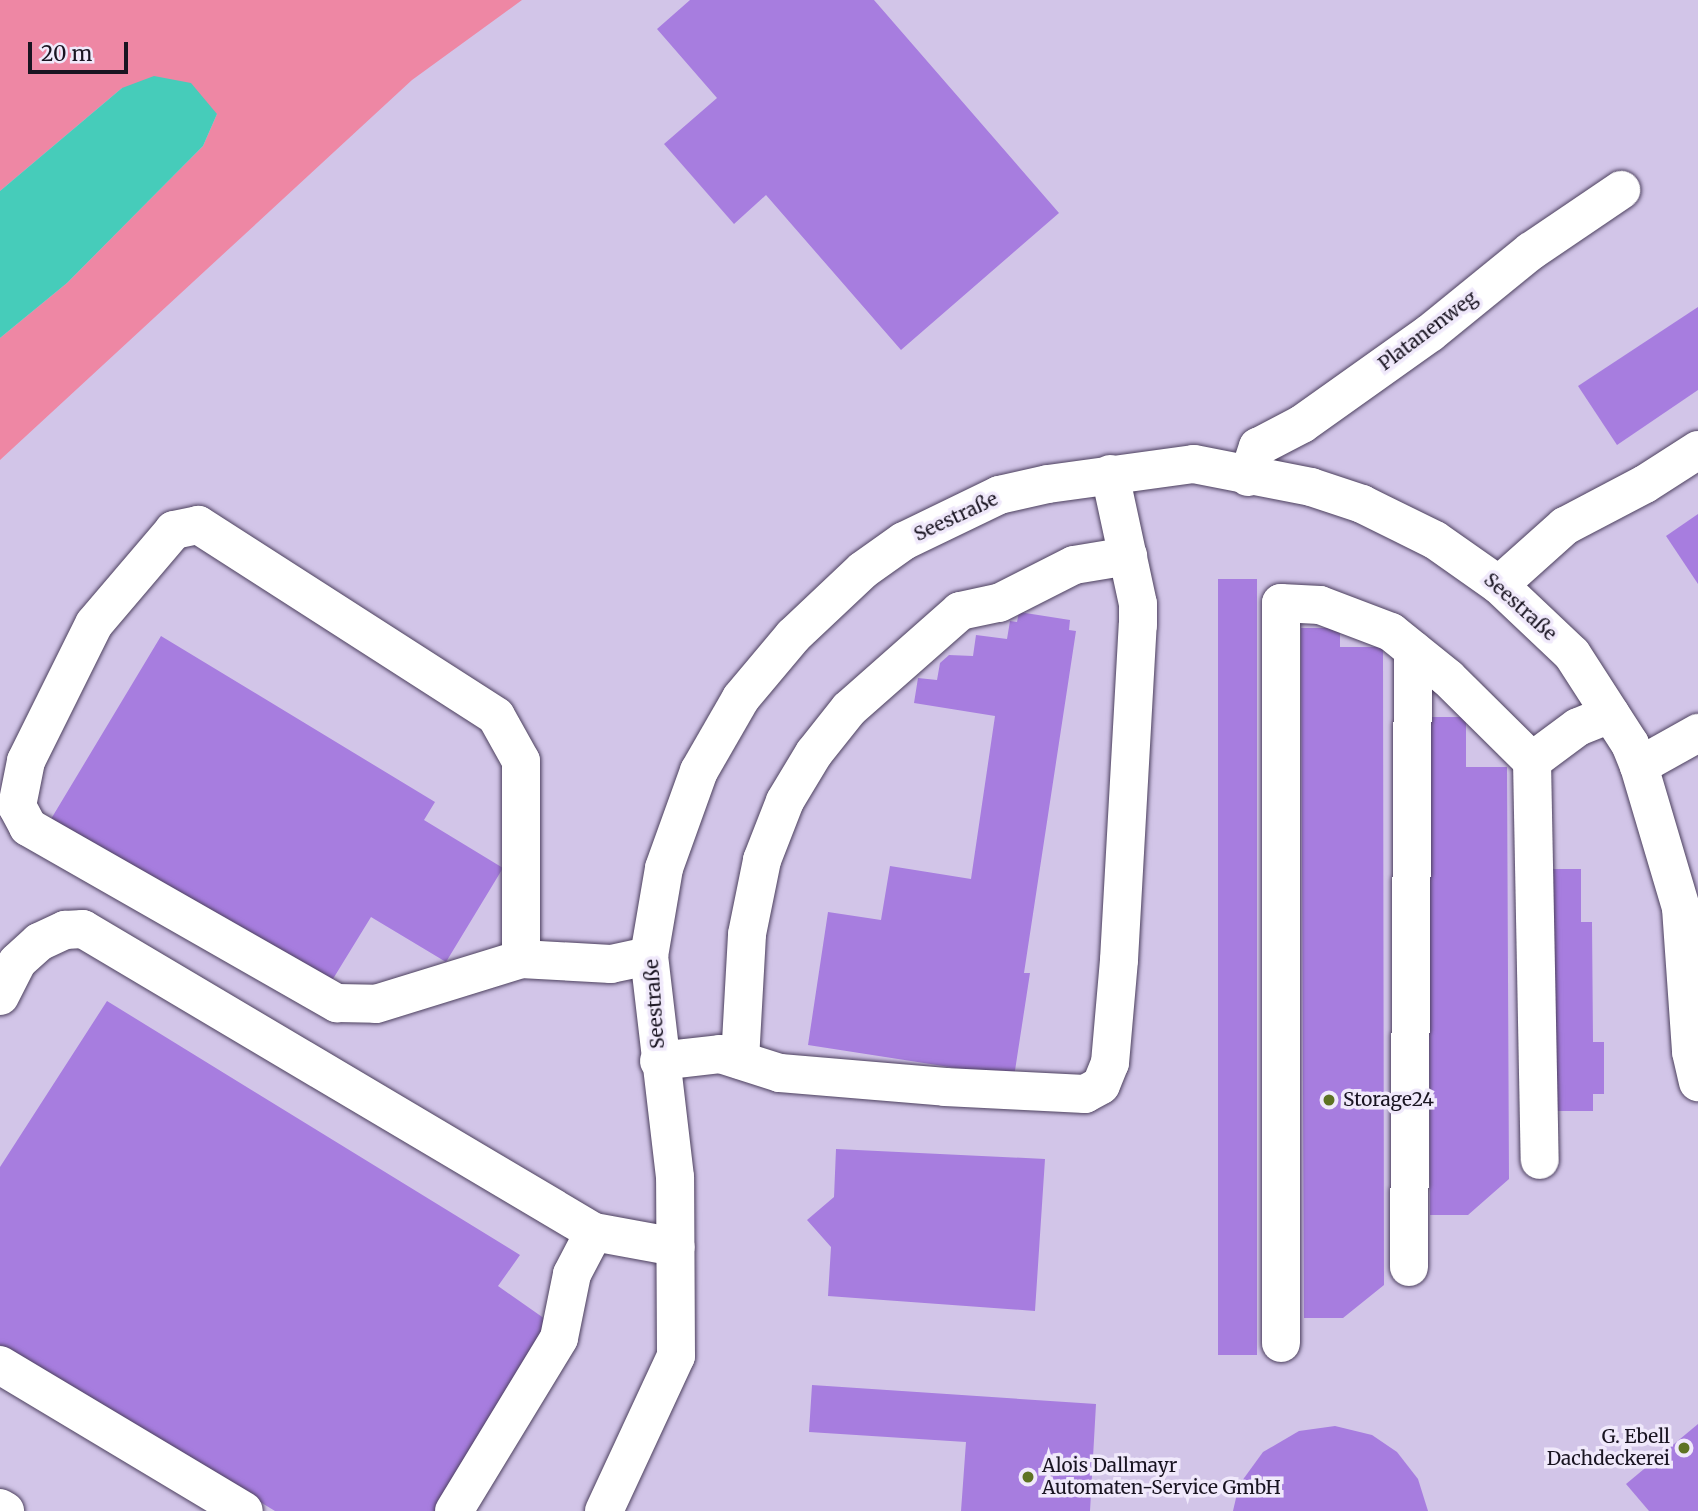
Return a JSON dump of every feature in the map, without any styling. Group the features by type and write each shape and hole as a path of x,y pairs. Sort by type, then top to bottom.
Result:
{"street":[{"name":"Platanenweg","path":"1248,477 1258,447 1313,416 1430,333 1531,251 1621,190"},
{"path":"1499,585 1565,526 1645,484 1698,450"},
{"name":"Seestraße","path":"604,1511 676,1356 675,1177 659,1061 649,956 664,868 699,771 741,698 793,636 863,570 946,519 999,495 1110,474 1194,464 1248,477 1311,487 1372,508 1435,540 1499,585 1572,654 1610,713 1639,766 1681,908 1698,1082"},
{"path":"659,1061 720,1054 780,1073 889,1083 1085,1094 1101,1085 1110,1063 1119,960 1138,625 1128,556 1110,474"},
{"path":"521,959 522,761 496,716 198,525 174,530 94,624 26,761 18,789 20,817 28,827 337,1003 376,1004 521,959 611,964 649,956"},
{"path":"740,1060 747,934 762,860 785,801 821,744 849,709 894,665 960,611 999,603 1074,565 1128,556"},
{"path":"1281,1343 1281,603 1320,605 1391,632 1532,761 1540,1160"},
{"path":"1409,1266 1413,650"},
{"path":"1532,761 1578,727 1610,713"},
{"path":"1639,766 1698,733"},
{"path":"0,996 17,962 38,942 65,930 83,929 594,1232 676,1247"},
{"path":"454,1511 559,1338 572,1274 594,1232"},
{"path":"0,1365 244,1511"},
{"path":"0,1508 5,1511"}],"shaded area":[{"path":"0,0 522,0 412,80 0,460 0,338 67,283 203,146 217,114 122,88 0,191"},
{"path":"154,76 191,83 217,114 203,146 67,283 0,338 0,191 122,88"}],"building":[{"path":"690,0 874,0 1059,213 901,350 766,195 734,224 664,144 717,98 657,29"},
{"path":"1698,307 1698,390 1617,445 1578,386"},
{"path":"1698,514 1698,584 1666,536"},
{"path":"1218,579 1257,579 1257,1355 1218,1355"},
{"path":"1019,612 1070,620 1069,630 1076,631 1024,973 1030,973 1014,1077 808,1045 828,912 881,920 890,866 971,879 995,716 914,703 918,678 937,680 940,663 949,655 973,656 976,635 1007,639 1010,621 1017,622"},
{"path":"1301,628 1340,628 1340,647 1383,647 1384,1285 1343,1318 1304,1318"},
{"path":"161,636 435,802 424,820 503,868 446,962 371,917 328,987 51,819"},
{"path":"1428,717 1466,717 1466,767 1507,767 1509,1179 1468,1215 1430,1215"},
{"path":"1553,869 1581,869 1581,922 1592,922 1593,1042 1604,1042 1604,1094 1593,1094 1593,1111 1555,1111"},
{"path":"107,1001 520,1255 498,1286 555,1326 445,1511 275,1511 0,1345 0,1167"},
{"path":"836,1149 1045,1159 1035,1311 828,1296 831,1247 807,1220 834,1197"},
{"name":"Alois Dallmayr Automaten-Service GmbH","path":"812,1385 1096,1404 1090,1511 961,1511 966,1442 809,1432"},
{"name":"G. Ebell Dachdeckerei","path":"1698,1424 1698,1511 1649,1511 1626,1484"},
{"path":"1335,1426 1372,1435 1397,1452 1418,1479 1428,1511 1233,1511 1239,1485 1263,1452 1299,1431"}],"place":[{"name":"Storage24","path":"1329,1100"},
{"name":"G. Ebell Dachdeckerei","path":"1684,1448"},
{"name":"Alois Dallmayr Automaten-Service GmbH","path":"1028,1477"}]}
